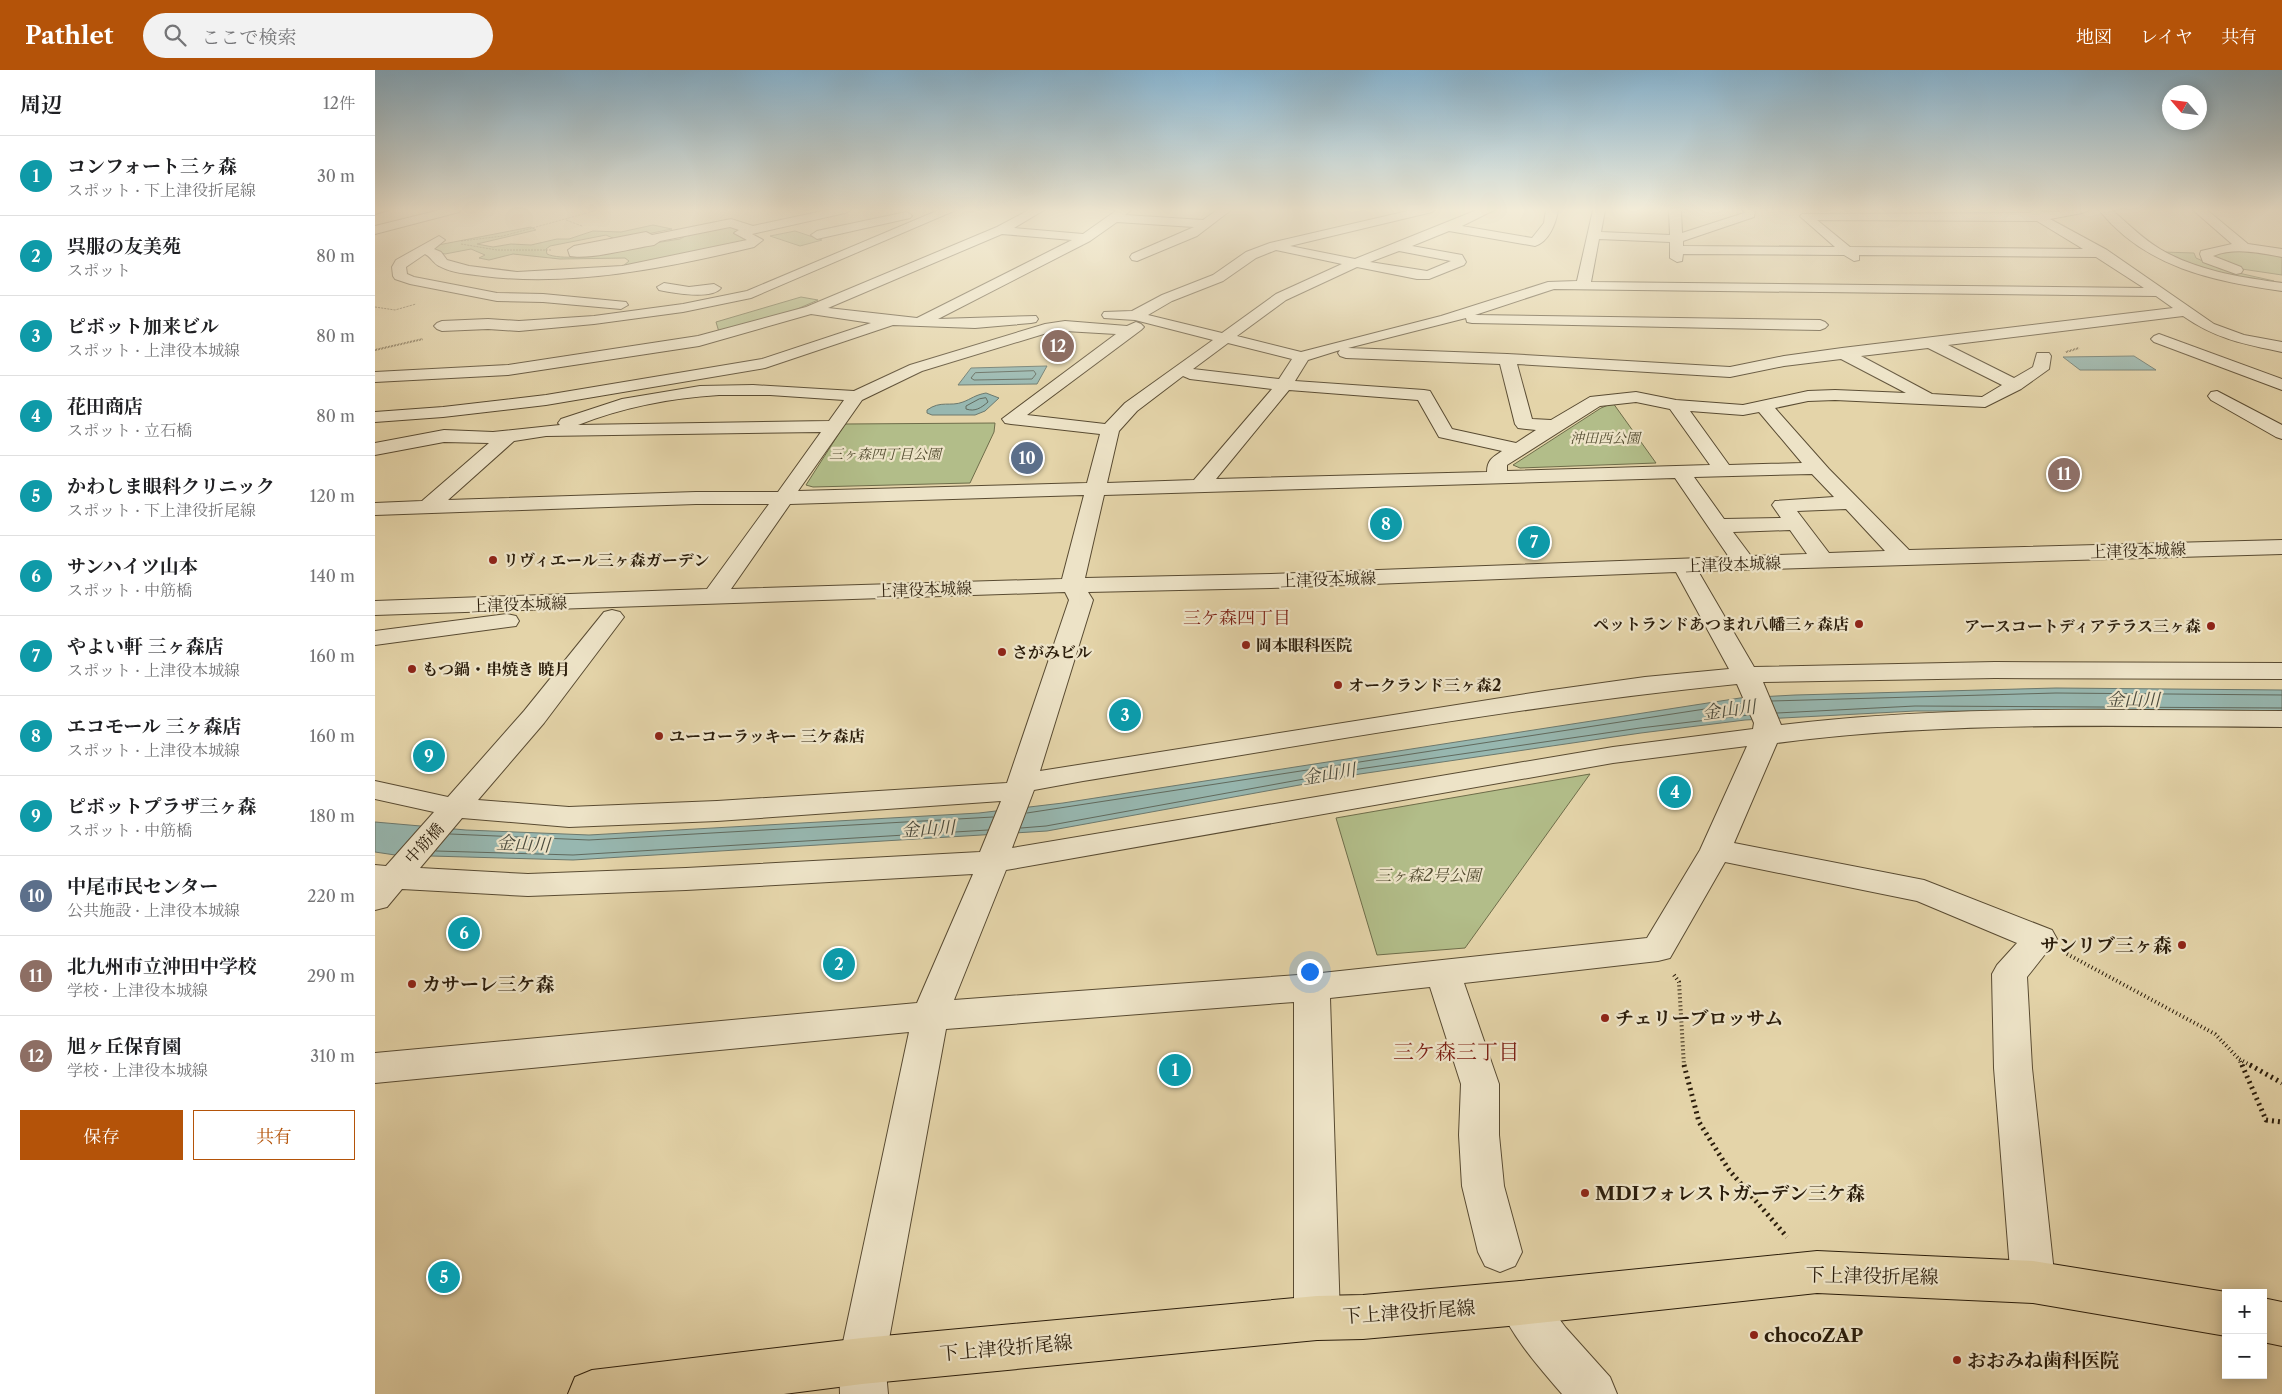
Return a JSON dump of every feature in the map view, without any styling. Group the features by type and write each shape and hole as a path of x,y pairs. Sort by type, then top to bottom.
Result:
{"main road":[{"name":"下上津役折尾線","path":"592,1394 863,1378 1317,1318 1363,1317 1520,1303 1817,1272 2033,1282 2222,1313"},
{"path":"2267,1321 2282,1324"}],"street":[{"path":"400,272 400,276 410,280 497,298 543,298 670,310"},
{"path":"483,272 517,276 579,272"},
{"path":"442,326 633,321 670,310 751,294 806,272"},
{"path":"375,377 509,370 699,341 811,310 902,272"},
{"path":"918,324 1020,272"},
{"path":"1110,430 1011,419 1167,298 1218,278 1227,272"},
{"path":"863,1378 929,1016 1019,792 1077,592 1104,450 1110,430 1131,407 1281,297 1335,272"},
{"path":"1398,272 1417,275 1429,275 1436,272"},
{"path":"1583,286 1586,272"},
{"path":"1677,272 1682,322"},
{"path":"2130,272 2209,327 2240,339 2282,347"},
{"path":"2205,272 2282,287"},
{"path":"2254,272 2282,278"},
{"path":"1787,276 1799,289"},
{"path":"1877,277 1905,302"},
{"path":"2054,277 2117,319"},
{"path":"1199,486 1285,385 1308,354 1446,319 1553,285 1583,286 1677,279 1799,289 2160,292"},
{"path":"1966,280 1997,302"},
{"path":"663,287 689,292 749,281 771,286"},
{"path":"811,310 918,324 963,325 1063,316 1137,322 1308,354 1507,359 1730,372 1784,361 1842,353 2186,311"},
{"path":"1446,319 1820,324"},
{"path":"375,417 443,412 593,393 765,363 890,321"},
{"path":"545,432 572,420 615,408 697,392 764,391 856,396 916,368 1045,329 1137,322"},
{"path":"2209,327 2159,339 2282,385"},
{"path":"2240,339 2235,347 2254,357"},
{"path":"1929,342 2015,385"},
{"path":"1842,353 1933,400"},
{"path":"1767,410 1808,396 1857,396 1985,402 2041,369 2043,356"},
{"path":"593,358 593,393"},
{"path":"1507,359 1524,424 1554,426"},
{"path":"1191,374 1285,385 1424,395 1445,433 1518,449"},
{"path":"713,597 856,396"},
{"path":"2217,396 2282,433"},
{"path":"1497,476 1497,463 1554,426 1597,402 1616,398 1636,397 1676,405 1743,410 1767,410 1815,405"},
{"path":"1676,405 1724,471"},
{"path":"1767,410 1818,468 1903,557"},
{"path":"375,450 444,436 507,437 545,432 835,426"},
{"path":"428,507 507,437"},
{"path":"375,509 696,498 782,498 1098,487 1199,486 1818,468"},
{"path":"1681,473 1745,564"},
{"path":"1824,561 1782,505 1852,503"},
{"path":"1719,526 1796,524"},
{"name":"上津役本城線","path":"1688,574 1745,564 1903,557 2282,547"},
{"name":"上津役本城線","path":"375,608 713,597 1077,592 1688,574 2282,563"},
{"path":"375,1068 929,1016 1312,987 1658,949 1716,850 1767,729 1750,683 1688,574"},
{"name":"上津役本城線","path":"375,626 612,617 1077,592"},
{"path":"375,597 398,596 447,606"},
{"name":"中筋橋","path":"381,884 456,808 535,717 612,617"},
{"path":"375,638 507,621"},
{"path":"375,790 456,808 569,817 717,812 1019,792 1083,772 1645,685 1750,683 1995,670 2282,670"},
{"path":"381,884 528,885 686,879 995,855 1767,729 1911,721 2129,718 2282,719"},
{"path":"1716,850 1924,891 2040,939 2009,974 2013,1068 2033,1282"},
{"path":"1443,974 1481,1084 1479,1135 1483,1186 1500,1252"},
{"path":"1312,987 1317,1216 1317,1318"},
{"path":"1520,1303 1550,1344 1593,1394"}],"path":[{"path":"375,307 395,310 421,302"},
{"path":"375,350 429,337"},
{"path":"2040,939 2215,1034 2239,1059 2282,1083"},
{"path":"1658,949 1679,982 1683,1062 1699,1122 1729,1170 1817,1272"},
{"path":"2239,1059 2266,1120 2282,1122"}],"green space":[{"path":"2216,272 2233,272 2274,281 2271,283"},
{"path":"2260,272 2282,272 2282,275"},
{"path":"801,297 818,300 795,310 719,332 716,322"},
{"name":"沖田西公園","path":"1613,403 1656,463 1520,468 1513,465 1601,408"},
{"name":"三ヶ森四丁目公園","path":"995,423 994,432 970,483 813,487 806,485 845,424"},
{"name":"三ヶ森2号公園","path":"1590,774 1465,948 1377,955 1336,818"}],"water":[{"path":"2134,356 2156,370 2080,370 2063,357"},
{"path":"1047,366 1037,384 958,385 971,368"},
{"path":"986,393 999,398 985,411 975,415 932,415 927,413 927,410 937,405 958,403"},
{"name":"金山川","path":"2056,688 2282,690 2282,712 1915,711 1745,720 1641,733 1360,774 1047,831 573,860 395,855 375,852 375,822 466,830 589,835 979,813 1063,803 1740,698"}],"place":[{"name":"旭ヶ丘保育園","path":"1058,346"},
{"name":"中尾市民センター","path":"1027,458"},
{"name":"北九州市立沖田中学校","path":"2064,474"},
{"name":"エコモール 三ヶ森店","path":"1386,524"},
{"name":"やよい軒 三ヶ森店","path":"1534,542"},
{"name":"リヴィエール三ヶ森ガーデン","path":"493,560"},
{"name":"ペットランドあつまれ八幡三ヶ森店","path":"1859,624"},
{"name":"アースコートディアテラス三ヶ森","path":"2211,626"},
{"name":"岡本眼科医院","path":"1246,645"},
{"name":"さがみビル","path":"1002,652"},
{"name":"もつ鍋・串焼き 暁月","path":"412,669"},
{"name":"オークランド三ヶ森2","path":"1338,685"},
{"name":"ピボット加来ビル","path":"1125,715"},
{"name":"ユーコーラッキー 三ケ森店","path":"659,736"},
{"name":"ピボットプラザ三ヶ森","path":"429,756"},
{"name":"花田商店","path":"1675,792"},
{"name":"サンハイツ山本","path":"464,933"},
{"name":"サンリブ三ヶ森","path":"2182,945"},
{"name":"呉服の友美苑","path":"839,964"},
{"name":"カサーレ三ケ森","path":"412,984"},
{"name":"チェリーブロッサム","path":"1605,1018"},
{"name":"コンフォート三ヶ森","path":"1175,1070"},
{"name":"MDIフォレストガーデン三ケ森","path":"1585,1193"},
{"name":"かわしま眼科クリニック","path":"444,1277"},
{"name":"chocoZAP","path":"1754,1335"},
{"name":"おおみね歯科医院","path":"1957,1360"}],"district":[{"name":"三ケ森四丁目","path":"1237,618"},
{"name":"三ケ森三丁目","path":"1456,1051"}]}
